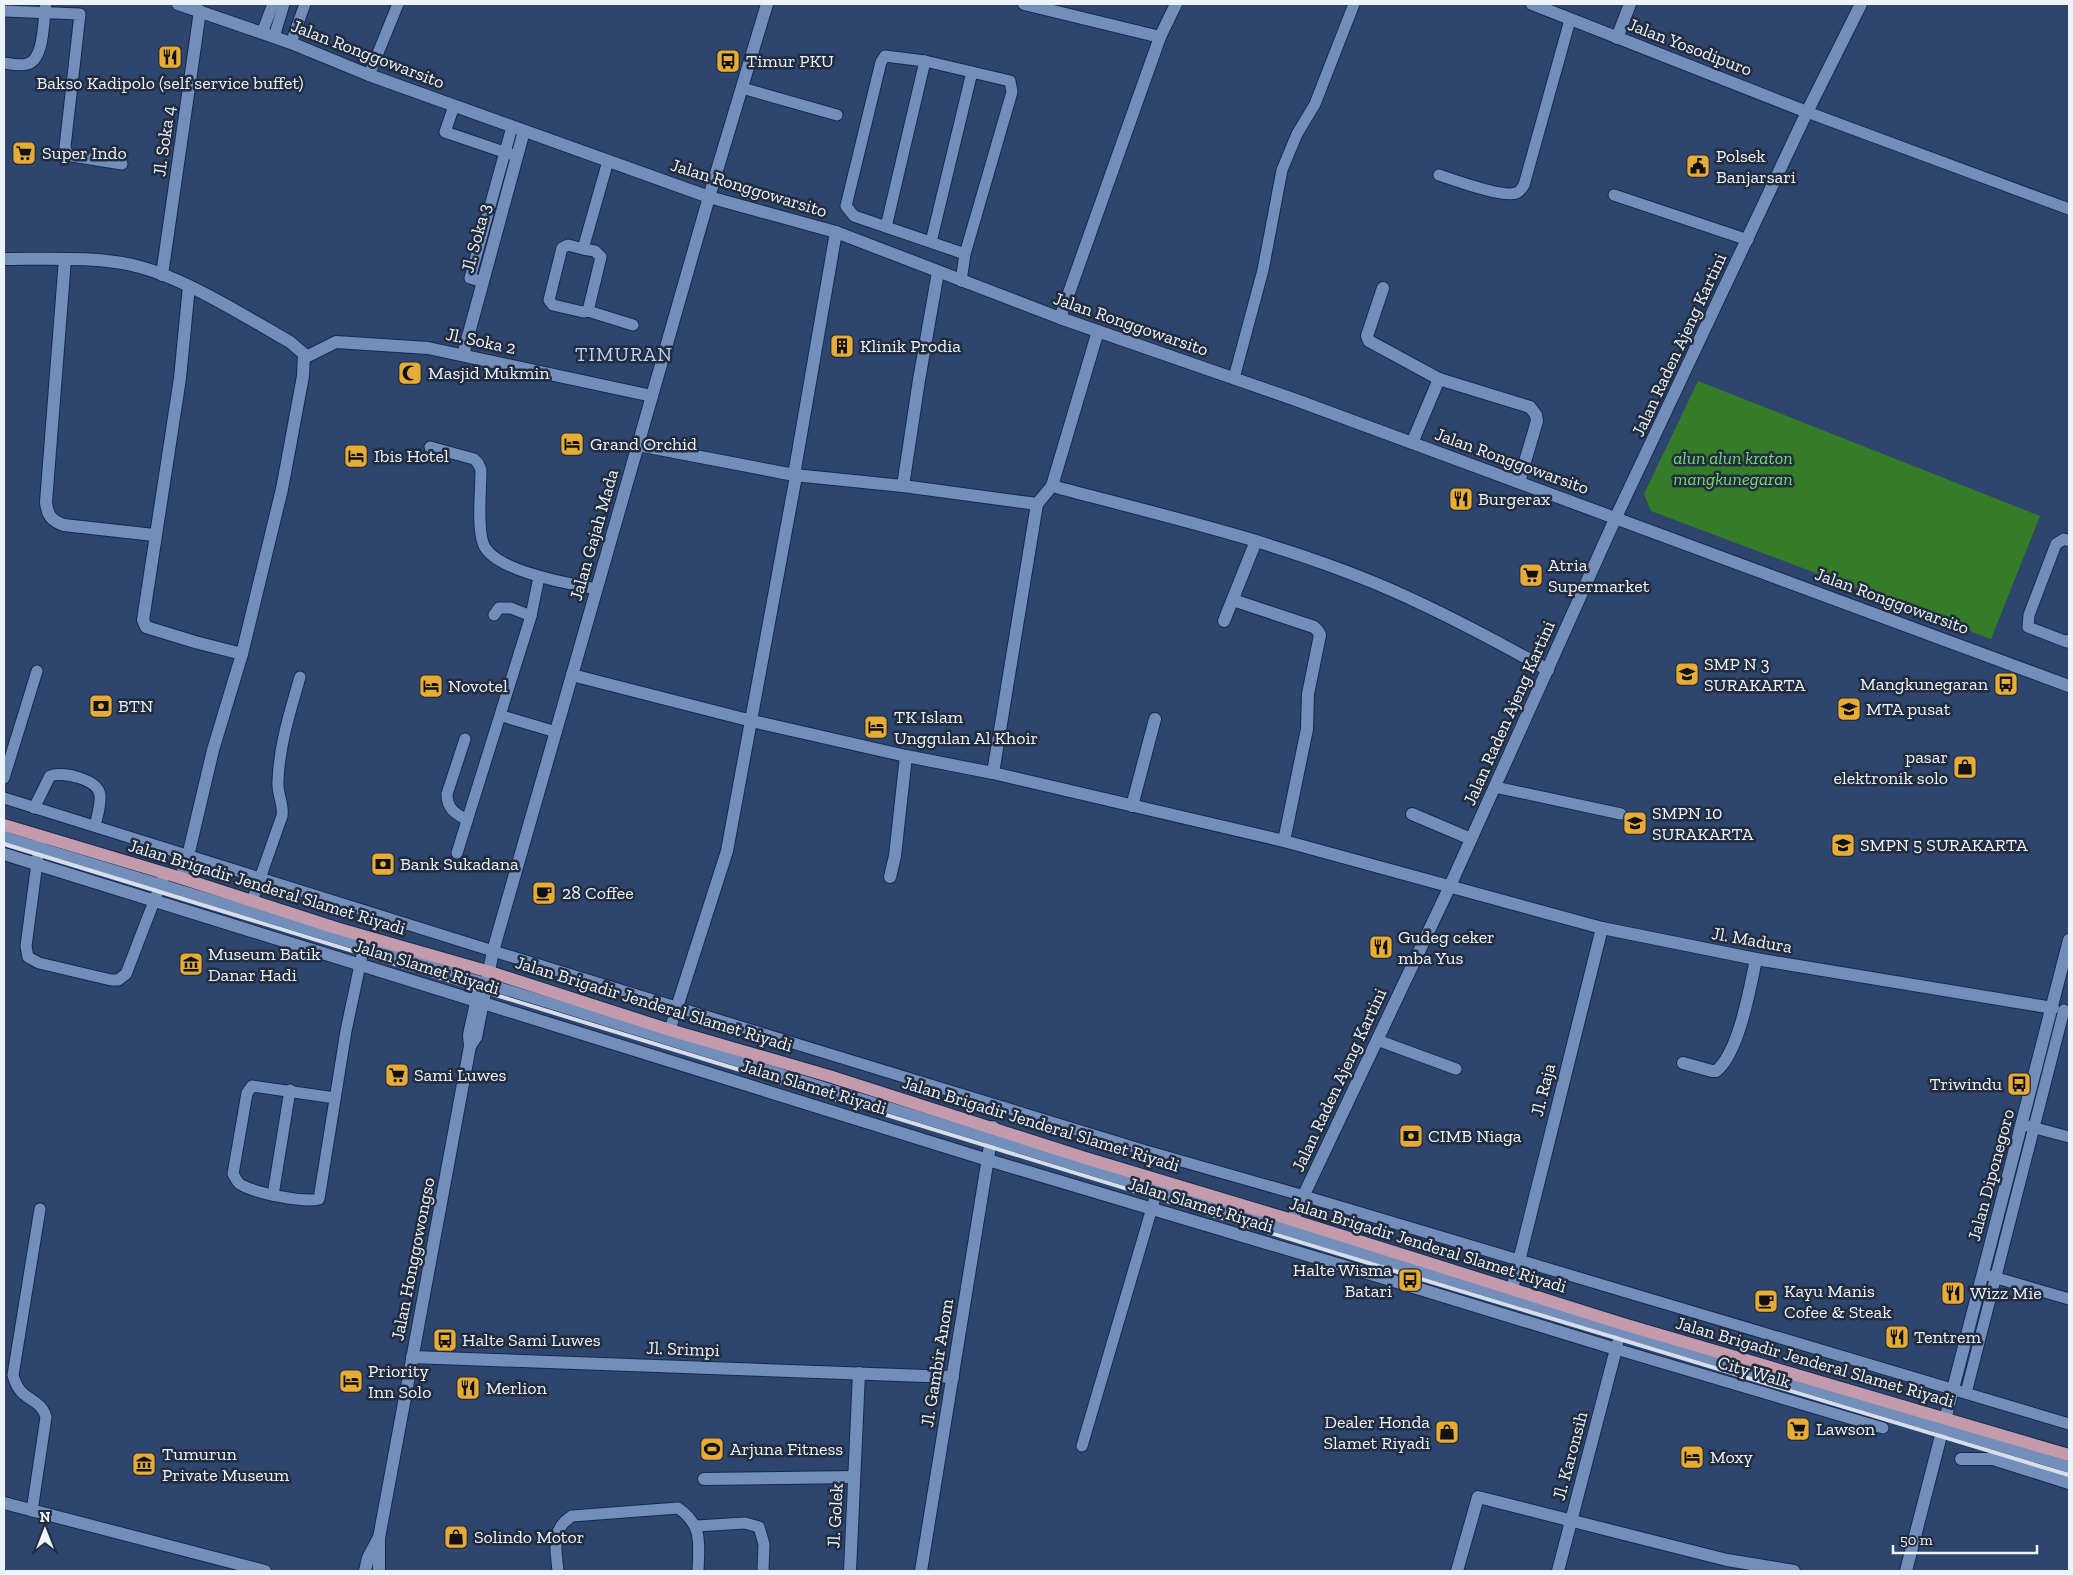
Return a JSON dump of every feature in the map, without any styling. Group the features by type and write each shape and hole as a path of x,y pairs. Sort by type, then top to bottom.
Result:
{"main road":[{"name":"Jalan Brigadir Jenderal Slamet Riyadi","path":"4,825 40,842 163,879 181,878 252,901 365,942 488,970 670,1030 829,1076 992,1133 1158,1185 1292,1220 1392,1257 1512,1289 1621,1328 1945,1424 2069,1454"}],"street":[{"name":"Jalan Ronggowarsito","path":"178,4 291,43 369,75 709,197 836,232 1060,318 1234,378 1616,517 2069,686"},
{"name":"Jalan Gajah Mada","path":"488,970 709,197 767,4"},
{"path":"1024,4 1160,37"},
{"path":"1060,318 1160,37 1176,4"},
{"name":"Jalan Yosodipuro","path":"1532,4 1807,112"},
{"path":"1617,38 1630,4"},
{"name":"Jalan Raden Ajeng Kartini","path":"1292,1220 1450,886 1616,517 1860,4"},
{"name":"Jl. Soka 4","path":"162,275 200,11"},
{"name":"Jl. Soka 3","path":"463,355 483,282 518,129"},
{"path":"677,1007 727,851 752,721 836,232"},
{"path":"4,259 65,259 132,265 189,286 290,342 301,350 304,358 303,376 288,462 242,654 214,750 181,878"},
{"path":"65,259 46,509 53,520 64,525 154,535"},
{"path":"903,486 918,380 938,272"},
{"path":"189,286 180,378 154,535 143,618 145,626 242,654"},
{"path":"1383,288 1367,336 1369,340 1438,379 1530,407 1536,415 1537,421 1519,482"},
{"path":"993,773 1037,504 1052,486 1098,331"},
{"name":"Jl. Soka 2","path":"304,358 330,344 344,342 428,348 652,396"},
{"path":"1412,443 1438,379"},
{"path":"638,445 795,475 903,486 1037,504"},
{"path":"1052,486 1256,541 1375,583 1461,621 1548,670"},
{"path":"1224,621 1256,541"},
{"path":"1233,600 1314,627 1320,635 1308,694 1307,729 1284,841"},
{"name":"Jl. Madura","path":"572,675 752,721 906,756 993,773 1284,841 1602,928 1756,959 2062,1010"},
{"path":"1132,806 1154,719"},
{"path":"890,877 896,856 906,756"},
{"path":"1412,814 1471,839"},
{"name":"Jalan Slamet Riyadi","path":"4,854 988,1160 1384,1278 1616,1350"},
{"name":"Jl. Raja","path":"1512,1289 1602,928"},
{"name":"Jalan Diponegoro","path":"1906,1571 1954,1389 1990,1275 2028,1126 2062,1010 2069,940"},
{"path":"1683,1063 1712,1071 1719,1069 1730,1052 1742,1020 1756,959"},
{"name":"Jalan Honggowongso","path":"379,1571 379,1538 470,1046 476,1037 480,1001 488,970"},
{"name":"Jl. Gambir Anom","path":"921,1571 992,1133"},
{"path":"1384,1278 1392,1257"},
{"name":"Jl. Karonsih","path":"1558,1571 1616,1350"},
{"name":"Jl. Srimpi","path":"412,1357 953,1377"},
{"name":"Jl. Golek","path":"850,1571 859,1373"},
{"path":"1961,1459 1993,1459 2069,1483"},
{"path":"704,1479 854,1477"},
{"path":"1457,1571 1478,1497 1571,1521 1726,1566 1794,1571"},
{"path":"4,1503 265,1571"},
{"name":"Jalan Honggowongso","path":"365,1571 368,1558 379,1538"}],"lane":[{"path":"268,35 273,4"},
{"path":"268,35 284,4"},
{"path":"291,43 305,4"},
{"path":"369,75 398,4"},
{"path":"1234,378 1263,270 1282,170 1296,134 1314,104 1354,4"},
{"path":"4,63 27,64 35,61 40,49 45,8"},
{"path":"4,11 45,8 80,14 64,147 72,156 122,164"},
{"path":"1440,175 1504,194 1520,191 1524,184 1570,20"},
{"path":"961,281 965,254 1012,92 1010,81 924,61 885,56 881,62 846,206 854,216 965,254"},
{"path":"886,227 924,61"},
{"path":"930,242 972,72"},
{"path":"742,88 837,115"},
{"path":"454,106 445,132 511,155"},
{"path":"1807,112 2069,209"},
{"path":"583,249 608,161"},
{"path":"1614,195 1748,240"},
{"path":"588,311 601,256 595,251 568,245 562,248 549,300 553,305 583,312 588,311 633,325"},
{"path":"430,447 474,459 478,463 481,470 481,532 483,543 488,552 496,559 539,577 597,589"},
{"path":"2069,541 2064,539 2056,544 2029,615 2028,627 2067,642 2069,640"},
{"path":"457,853 502,716 531,616 539,577"},
{"path":"494,615 499,608 505,607 531,616"},
{"path":"4,778 6,760 37,671"},
{"path":"252,901 282,816 283,808 277,785 280,759 284,732 300,677"},
{"path":"502,716 556,732"},
{"path":"465,739 447,794 447,803 456,814 467,820"},
{"path":"34,808 50,776 66,774 92,784 98,789 99,802 95,826"},
{"path":"1494,786 1621,814"},
{"path":"4,798 259,878 488,970 992,1133"},
{"path":"4,837 40,842 26,946 28,957 39,963 111,980 122,978 126,974 163,879 365,942 335,1098 319,1199 310,1201 273,1195 239,1184 233,1174 247,1093 252,1086 335,1098"},
{"path":"488,970 677,1007 1146,1151 1304,1196 2069,1424"},
{"path":"670,1030 677,1007"},
{"path":"1377,1040 1456,1069"},
{"path":"273,1195 290,1090"},
{"path":"2028,1126 2069,1137"},
{"path":"1082,1446 1158,1185 1621,1328 1616,1350"},
{"path":"32,1510 46,1417 40,1405 24,1396 16,1387 13,1376 40,1209"},
{"path":"1966,1393 1990,1275 2069,1299"},
{"name":"City Walk","path":"1616,1350 1883,1428"},
{"path":"1945,1424 2069,1468"},
{"path":"558,1571 555,1538 563,1522 572,1516 678,1508 689,1516 696,1526 699,1540 698,1571"},
{"path":"696,1526 745,1522 759,1527 764,1544 763,1571"}],"green space":[{"name":"alun alun kraton mangkunegaran","path":"1698,381 2040,516 1991,639 1651,511 1644,494"}],"railway":[{"path":"4,844 1388,1269 2069,1475"}],"place":[{"name":"Bakso Kadipolo (self service buffet)","path":"170,57"},
{"name":"Timur PKU","path":"728,61"},
{"name":"Super Indo","path":"24,153"},
{"name":"Polsek Banjarsari","path":"1698,166"},
{"name":"Klinik Prodia","path":"842,346"},
{"name":"Masjid Mukmin","path":"410,373"},
{"name":"Grand Orchid","path":"572,444"},
{"name":"Ibis Hotel","path":"356,456"},
{"name":"Burgerax","path":"1461,499"},
{"name":"Atria Supermarket","path":"1531,575"},
{"name":"SMP N 3 SURAKARTA","path":"1687,674"},
{"name":"Mangkunegaran","path":"2006,684"},
{"name":"Novotel","path":"431,686"},
{"name":"BTN","path":"101,706"},
{"name":"MTA pusat","path":"1849,709"},
{"name":"TK Islam Unggulan Al Khoir","path":"876,727"},
{"name":"pasar elektronik solo","path":"1965,767"},
{"name":"SMPN 10 SURAKARTA","path":"1635,823"},
{"name":"SMPN 5 SURAKARTA","path":"1843,845"},
{"name":"Bank Sukadana","path":"383,864"},
{"name":"28 Coffee","path":"544,893"},
{"name":"Gudeg ceker mba Yus","path":"1381,947"},
{"name":"Museum Batik Danar Hadi","path":"191,964"},
{"name":"Sami Luwes","path":"397,1075"},
{"name":"Triwindu","path":"2019,1084"},
{"name":"CIMB Niaga","path":"1411,1136"},
{"name":"Halte Wisma Batari","path":"1410,1280"},
{"name":"Wizz Mie","path":"1953,1293"},
{"name":"Kayu Manis Cofee & Steak","path":"1766,1301"},
{"name":"Tentrem","path":"1897,1337"},
{"name":"Halte Sami Luwes","path":"445,1340"},
{"name":"Priority Inn Solo","path":"351,1381"},
{"name":"Merlion","path":"468,1388"},
{"name":"Lawson","path":"1798,1429"},
{"name":"Dealer Honda Slamet Riyadi","path":"1447,1432"},
{"name":"Arjuna Fitness","path":"712,1449"},
{"name":"Moxy","path":"1692,1457"},
{"name":"Tumurun Private Museum","path":"144,1464"},
{"name":"Solindo Motor","path":"456,1537"}],"district":[{"name":"TIMURAN","path":"624,354"}]}
